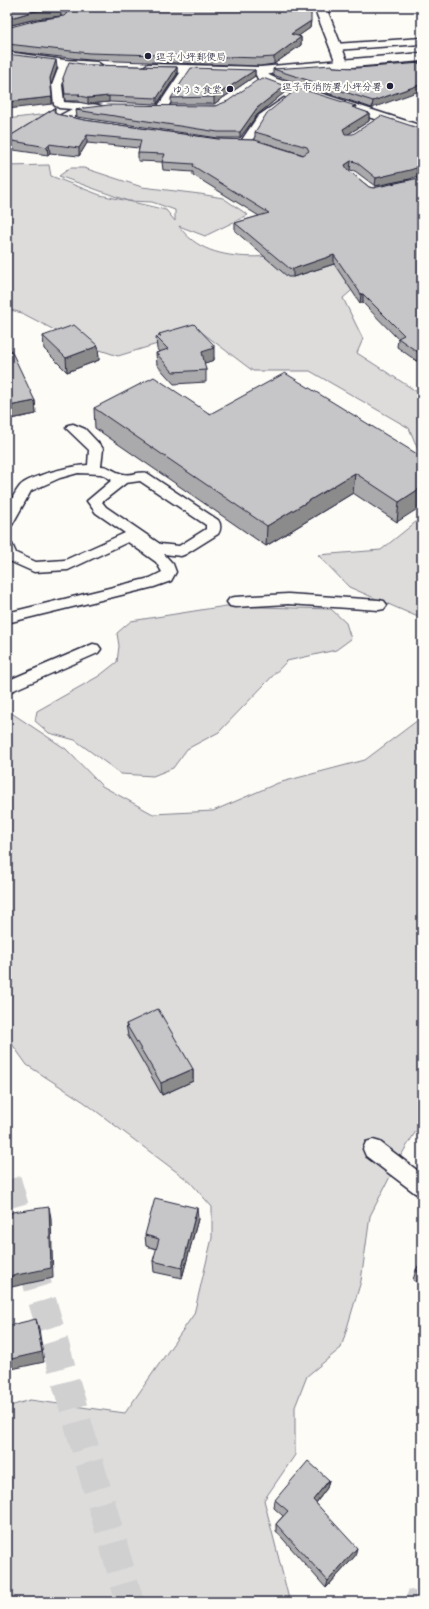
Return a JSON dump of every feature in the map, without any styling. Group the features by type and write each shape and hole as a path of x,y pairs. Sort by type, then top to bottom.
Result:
{"street":[{"path":"320,7 342,63"},
{"path":"7,56 64,64 109,67"},
{"path":"261,77 342,63 422,57"},
{"path":"137,67 188,69 261,77 297,90 384,116 422,130"}],"lane":[{"path":"335,47 422,41"},
{"path":"64,64 57,85 59,105 109,108"},
{"path":"161,109 188,69"},
{"path":"244,144 262,118 297,90"},
{"path":"74,122 60,119 90,107"},
{"path":"131,109 176,108"},
{"path":"372,124 384,116"},
{"path":"231,144 256,144"},
{"path":"73,428 80,432 96,449 94,469"},
{"path":"7,522 26,488 55,475 78,469 94,469 104,470 122,479 142,476 213,523 213,531 181,551 156,548 101,510 94,501 122,479"},
{"path":"7,547 10,556 34,567 68,565 124,538 131,537 161,559 168,567 169,572 166,577 142,586 7,618"},
{"path":"235,602 288,598 380,605"},
{"path":"7,686 93,648"},
{"path":"373,1150 422,1186"}],"shaded area":[{"path":"47,114 7,139 7,119"},
{"path":"49,165 51,176 100,195 128,201 59,176 70,168 84,168 142,187 223,198 248,215 205,236 179,226 193,240 210,250 229,255 250,257 272,256 332,247 366,278 343,298 363,339 357,353 422,395 422,459 409,428 310,371 253,371 200,331 118,356 79,343 22,313 7,309 7,166","holes":["128,201 152,202 175,210 175,221 166,210"]},
{"path":"422,517 422,622 418,617 349,587 318,555 381,550"},
{"path":"226,606 331,609 346,623 351,639 336,650 287,661 219,732 187,749 173,768 153,776 121,774 75,740 49,733 35,721 37,711 99,676 117,662 119,646 117,633 131,621"},
{"path":"7,710 66,749 102,786 153,814 213,811 278,783 365,760 422,717 422,1129 416,1131 400,1157 370,1216 361,1281 341,1348 307,1376 295,1407 295,1455 264,1500 289,1599 284,1602 7,1602 7,1407 30,1400 125,1413 194,1314 212,1238 212,1207 190,1182 84,1102 27,1065 7,1037"}],"building":[{"path":"7,7 311,7 311,21 291,34 301,37 274,57 260,58 89,53 7,44 7,28 37,20 64,16 67,13 60,8 35,11 7,19"},
{"path":"7,54 56,60 50,78 52,97 7,102"},
{"path":"69,62 89,65 177,67 157,98 109,96 88,98 78,95 80,94 65,94 63,78"},
{"path":"422,63 422,84 373,101 273,69 332,65 333,67 356,68"},
{"path":"191,68 255,70 214,97 171,98"},
{"path":"263,78 285,86 257,108 240,132 218,132 76,110 109,105 215,106 228,101 256,81"},
{"path":"298,88 356,106 352,107 369,113 343,129 345,134 353,134 381,116 418,128 422,131 422,166 376,178 356,162 351,161 345,165 347,169 369,187 373,188 419,178 422,176 422,355 398,338 404,335 363,294 361,294 334,255 293,269 289,268 235,223 269,213 193,166 194,164 162,162 165,154 138,153 141,140 87,135 79,148 49,144 47,147 7,140 7,138 55,108 54,111 56,114 84,120 218,139 255,140 303,155 309,151 307,147 255,132 267,113"},
{"path":"194,324 214,345 211,346 214,348 202,352 206,370 173,372 156,353 168,349 156,337 161,336 159,334"},
{"path":"74,325 98,346 66,358 43,336"},
{"path":"10,348 35,401 9,406 7,400 7,350"},
{"path":"285,373 422,457 422,487 399,502 355,473 267,526 94,408 154,377 210,414"},
{"path":"158,1009 193,1069 161,1083 126,1024"},
{"path":"155,1198 197,1208 182,1268 153,1261 159,1239 145,1235"},
{"path":"49,1207 51,1268 7,1277 7,1220 12,1212"},
{"path":"422,1260 422,1273 416,1270"},
{"path":"36,1319 42,1352 7,1360 7,1326"},
{"path":"308,1461 329,1480 313,1500 357,1548 328,1581 276,1524 288,1511 275,1500"}],"waterway":[{"path":"7,43 40,55"}],"tunnel":[{"path":"7,1180 130,1602"},
{"path":"419,1602 422,1594"}],"place":[{"name":"逗子小坪郵便局","path":"148,56"},
{"name":"逗子市消防署小坪分署","path":"390,86"},
{"name":"ゆうき食堂","path":"230,89"}]}
